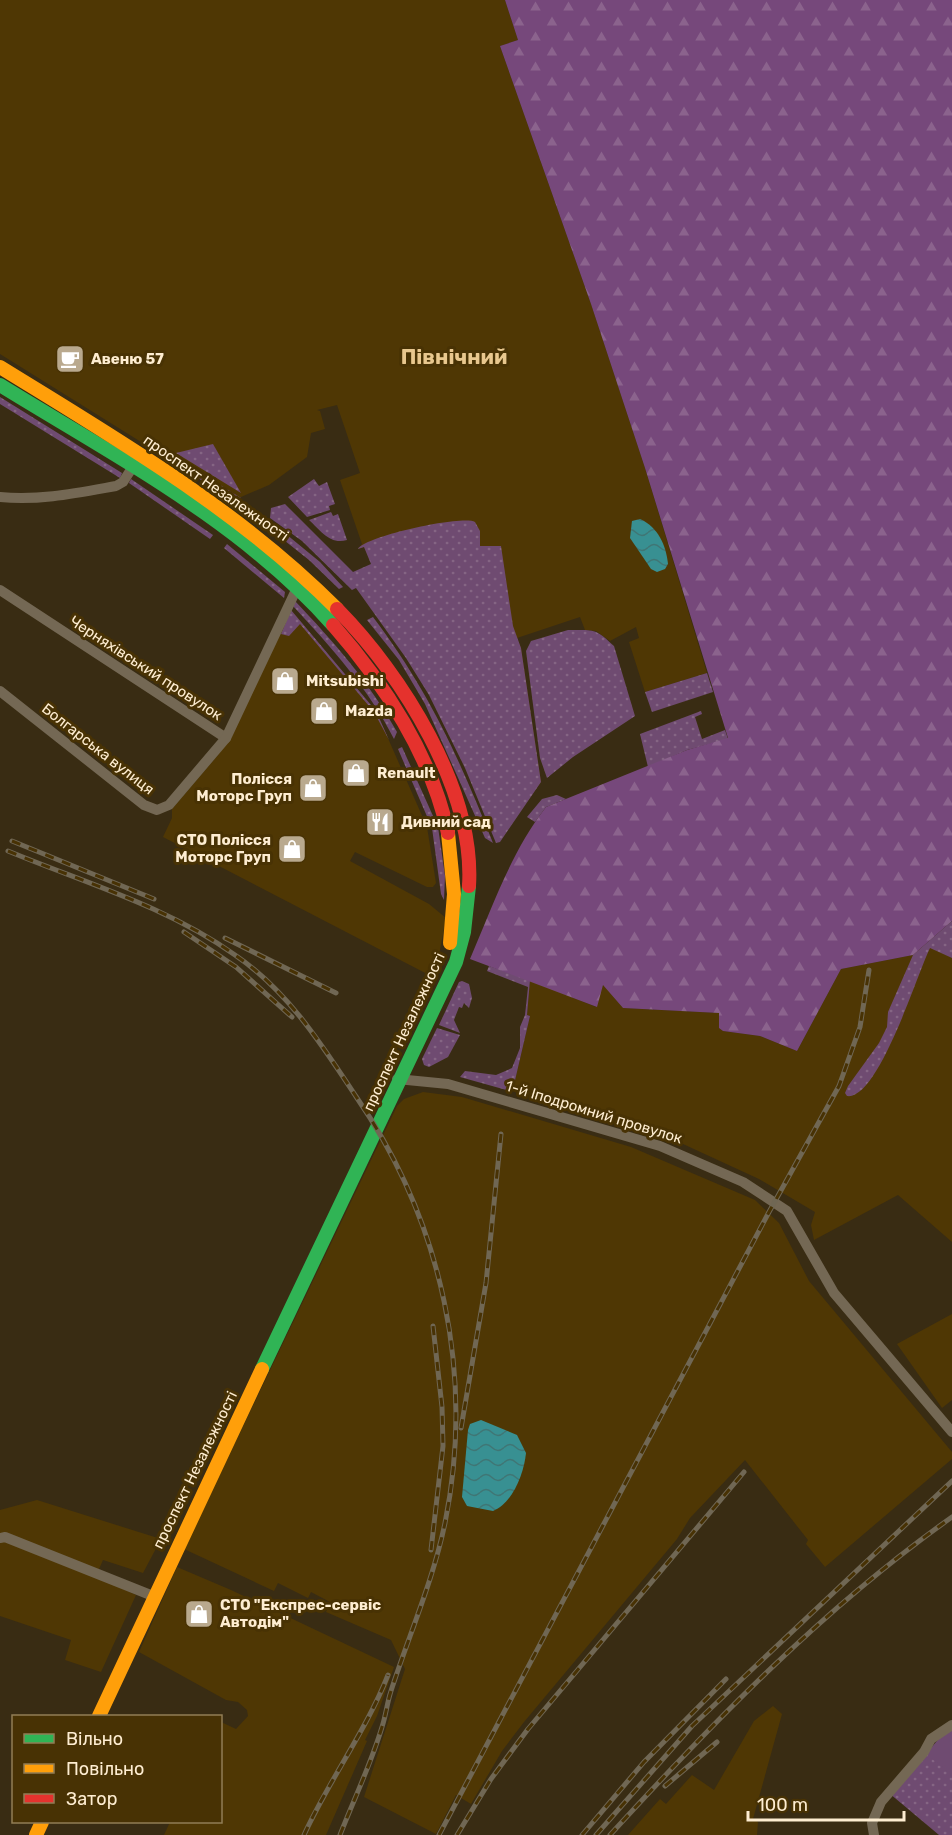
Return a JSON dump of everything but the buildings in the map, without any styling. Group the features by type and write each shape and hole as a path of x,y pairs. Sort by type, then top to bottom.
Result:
{"main road":[{"name":"проспект Незалежності","path":"0,367 186,485 281,553 355,626 410,700 433,744 458,802 469,846 471,875 466,923 456,962 396,1079 89,1715"},
{"name":"проспект Незалежності","path":"0,385 218,525 297,588 339,633 391,700 442,804 452,844 452,937 396,1079"},
{"name":"проспект Незалежності","path":"99,1715 148,1594"}],"street":[{"path":"0,497 20,499 63,495 116,486 123,482 132,468"},
{"name":"Черняхівський провулок","path":"0,591 226,738 297,588"},
{"name":"Болгарська вулиця","path":"0,691 152,809 161,810 169,805 226,738"},
{"name":"1-й Іподромний провулок","path":"396,1079 456,1086 673,1150 743,1182 775,1201 794,1219 818,1269 834,1293 952,1432"},
{"path":"0,1538 5,1537 148,1594"},
{"path":"874,1835 872,1823 881,1802 924,1752 931,1739 952,1725"}],"shaded area":[{"path":"0,0 505,0 518,40 500,46 591,304 645,468 707,673 645,692 629,642 639,638 636,627 610,641 596,631 585,630 580,617 517,638 521,648 541,782 520,811 387,597 364,547 358,549 362,544 340,480 360,473 337,405 317,410 320,411 325,429 311,433 307,457 269,485 234,500 0,354"},
{"path":"0,397 122,473 120,478 0,404"},
{"path":"213,444 241,493 176,453"},
{"path":"174,456 241,498 230,499 169,459"},
{"path":"131,479 213,535 210,539 129,483"},
{"path":"314,479 319,486 327,482 335,504 329,506 330,510 307,517 288,497"},
{"path":"285,504 353,572 371,564 364,547 358,549 365,544 395,533 434,524 452,521 475,522 480,531 480,546 501,546 513,626 521,648 541,782 500,842 496,843 465,768 429,695 406,658 356,588 352,590 302,541 270,518 271,508"},
{"path":"331,512 333,516 338,514 347,540 331,539 309,520"},
{"path":"275,525 320,562 343,587 339,589 309,560 270,529"},
{"path":"227,544 285,592 284,598 224,548"},
{"path":"295,601 363,680 397,732 394,739 361,686 293,606"},
{"path":"291,610 376,711 427,827 436,883 433,887 427,887 355,852 350,861 429,904 446,918 440,950 431,976 163,837 172,818 172,809 218,755"},
{"path":"291,610 376,711 389,740 374,712 300,624 289,636 281,634"},
{"path":"373,617 393,644 427,699 468,782 493,843 485,838 425,704 399,660 367,620"},
{"path":"568,630 594,631 614,646 635,716 573,757 547,778 540,758 526,651 531,641"},
{"path":"707,673 713,692 652,712 645,692"},
{"path":"701,711 702,714 695,717 702,739 725,730 728,739 687,750 648,767 640,734"},
{"path":"402,747 438,827 445,876 444,900 441,894 432,828 398,749"},
{"path":"557,795 566,799 546,807 535,822 527,817 542,799"},
{"path":"952,921 952,958 930,948 884,1058 859,1092 847,1096 845,1093 848,1086 879,1043 887,1027 888,1012 913,955"},
{"path":"926,944 952,958 952,1242 898,1195 814,1240 811,1225 815,1212 759,1179 670,1138 662,1131 658,1132 513,1089 530,1016 527,1015 530,980 596,1007 603,984 623,1008 719,1013 719,1028 723,1031 760,1036 797,1051 841,969 913,955"},
{"path":"489,966 530,980 527,1015 530,1016 513,1089 510,1091 460,1077 465,1071 496,1075 512,1068 520,1048 520,1027 525,1015 528,987 487,971"},
{"path":"459,982 469,984 472,998 469,1008 464,1003 462,1008 459,1007 454,1020 460,1033 439,1025"},
{"path":"437,1028 460,1035 448,1057 429,1067 424,1065 422,1059"},
{"path":"423,1092 462,1097 631,1147 755,1200 779,1223 809,1281 952,1452 952,1459 825,1567 806,1544 808,1540 745,1460 690,1518 677,1539 524,1722 502,1751 471,1804 456,1795 436,1834 364,1797 405,1669 391,1640 326,1612 330,1602 311,1592 308,1598 278,1583 274,1591 184,1549 397,1106 404,1099"},
{"path":"952,1314 952,1400 942,1408 897,1344"},
{"path":"37,1500 161,1539 143,1573 103,1560 96,1576 136,1595 101,1672 65,1660 71,1640 0,1616 0,1510"},
{"path":"177,1567 394,1667 377,1716 365,1740 367,1741 326,1835 164,1835 170,1823 222,1823 222,1722 236,1729 248,1716 247,1710 238,1702 226,1700 139,1652"},
{"path":"773,1706 782,1714 753,1819 758,1822 757,1835 628,1835 660,1799 666,1804 692,1775 714,1790 754,1721"},
{"path":"952,1729 952,1775 926,1754 941,1736"},
{"path":"952,1734 952,1835 939,1835 889,1793 926,1754"}],"green space":[{"path":"505,0 952,0 952,921 913,955 841,969 797,1051 760,1036 723,1031 719,1028 719,1013 623,1008 603,985 597,1007 470,959 512,861 546,807 687,750 728,738 645,468 591,304 500,46 518,40"}],"water":[{"path":"640,519 652,527 660,537 667,557 668,564 665,569 657,572 651,569 630,538 632,521"},
{"path":"481,1420 517,1435 526,1453 523,1469 512,1494 493,1511 467,1506 462,1497 468,1430 470,1424"}],"railway":[{"path":"12,841 154,899"},
{"path":"8,851 153,909 181,923 235,955 272,985 317,1039 386,1146 411,1196 430,1248 444,1302 453,1356 456,1412 453,1467 445,1523 434,1566 391,1691 378,1741 340,1835"},
{"path":"184,932 236,967 292,1017"},
{"path":"225,938 336,993"},
{"path":"439,1835 769,1212 839,1086 860,1027 869,970"},
{"path":"461,1428 486,1283 501,1134"},
{"path":"431,1550 443,1446 442,1407 433,1326"},
{"path":"457,1835 491,1779 528,1729 744,1472"},
{"path":"596,1835 692,1726 952,1481"},
{"path":"610,1835 690,1749 816,1627 860,1588 952,1517"},
{"path":"304,1835 369,1716 388,1675"},
{"path":"582,1835 644,1762 726,1679"},
{"path":"665,1786 717,1742"}],"traffic: fast":[{"path":"0,385 132,465 218,523 259,554 333,625"},
{"path":"262,1369 456,962 464,932 469,886"}],"traffic: slow":[{"path":"0,367 133,450 218,508 299,573 337,609"},
{"path":"448,833 454,894 450,943"},
{"path":"99,1715 262,1369"},
{"path":"36,1835 42,1823"}],"traffic: jam":[{"path":"337,609 386,667 430,736 447,774 460,812 468,849 469,886"},
{"path":"333,625 370,671 404,722 430,777 441,805 448,833"}],"place":[{"name":"Авеню 57","path":"70,359"},
{"name":"Mitsubishi","path":"285,681"},
{"name":"Mazda","path":"324,711"},
{"name":"Renault","path":"356,773"},
{"name":"Полісся Моторс Груп","path":"313,788"},
{"name":"Дивний сад","path":"380,822"},
{"name":"СТО Полісся Моторс Груп","path":"292,849"},
{"name":"СТО \"Експрес-сервіс Автодім\"","path":"199,1614"}],"district":[{"name":"Північний","path":"454,357"}]}
